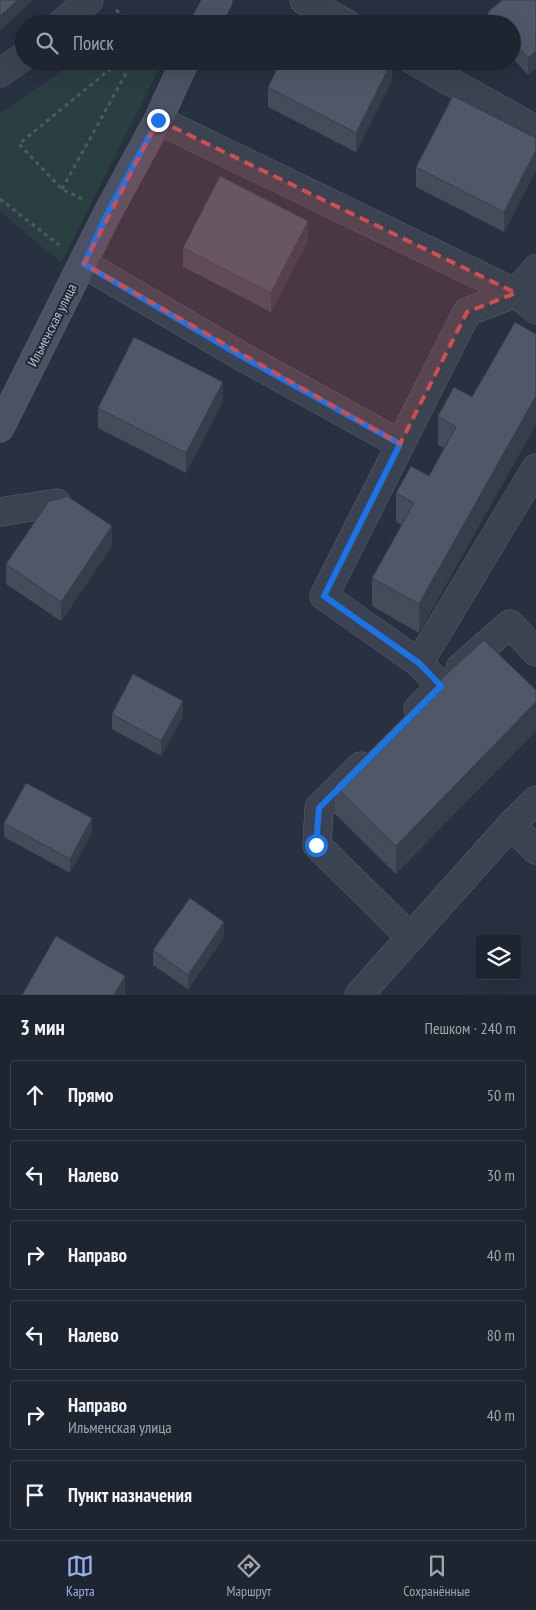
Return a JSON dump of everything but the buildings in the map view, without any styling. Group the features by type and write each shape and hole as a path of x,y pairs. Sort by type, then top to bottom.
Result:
{"main road":[{"path":"210,15 218,0"},
{"name":"Ильменская улица","path":"0,428 84,264 107,214 158,120 181,70"}],"street":[{"path":"304,0 330,15"},
{"path":"78,15 100,3"},
{"path":"0,73 15,62"},
{"path":"430,70 536,130"},
{"path":"158,120 526,302"},
{"path":"84,264 241,356 400,444"},
{"path":"526,302 536,269"},
{"path":"441,686 419,663 324,596 467,312 526,302"},
{"path":"419,663 536,468"},
{"path":"0,512 57,503"},
{"path":"400,726 510,624 536,652"},
{"path":"380,747 319,808 316,845 410,937"},
{"path":"359,995 511,825 536,800"},
{"path":"511,825 536,850"}],"path":[{"path":"100,3 119,15"},
{"path":"107,214 62,189 19,144 109,70"},
{"path":"62,189 128,70"},
{"path":"0,199 84,264"}],"highlighted area":[{"path":"158,120 516,293 467,312 400,444 84,264"}],"green space":[{"path":"62,70 158,70 61,263 0,211 0,114"}],"route":[{"path":"158,120 107,214 84,264 241,356 400,444 324,596 419,663 441,686 319,808 316,845"}]}
